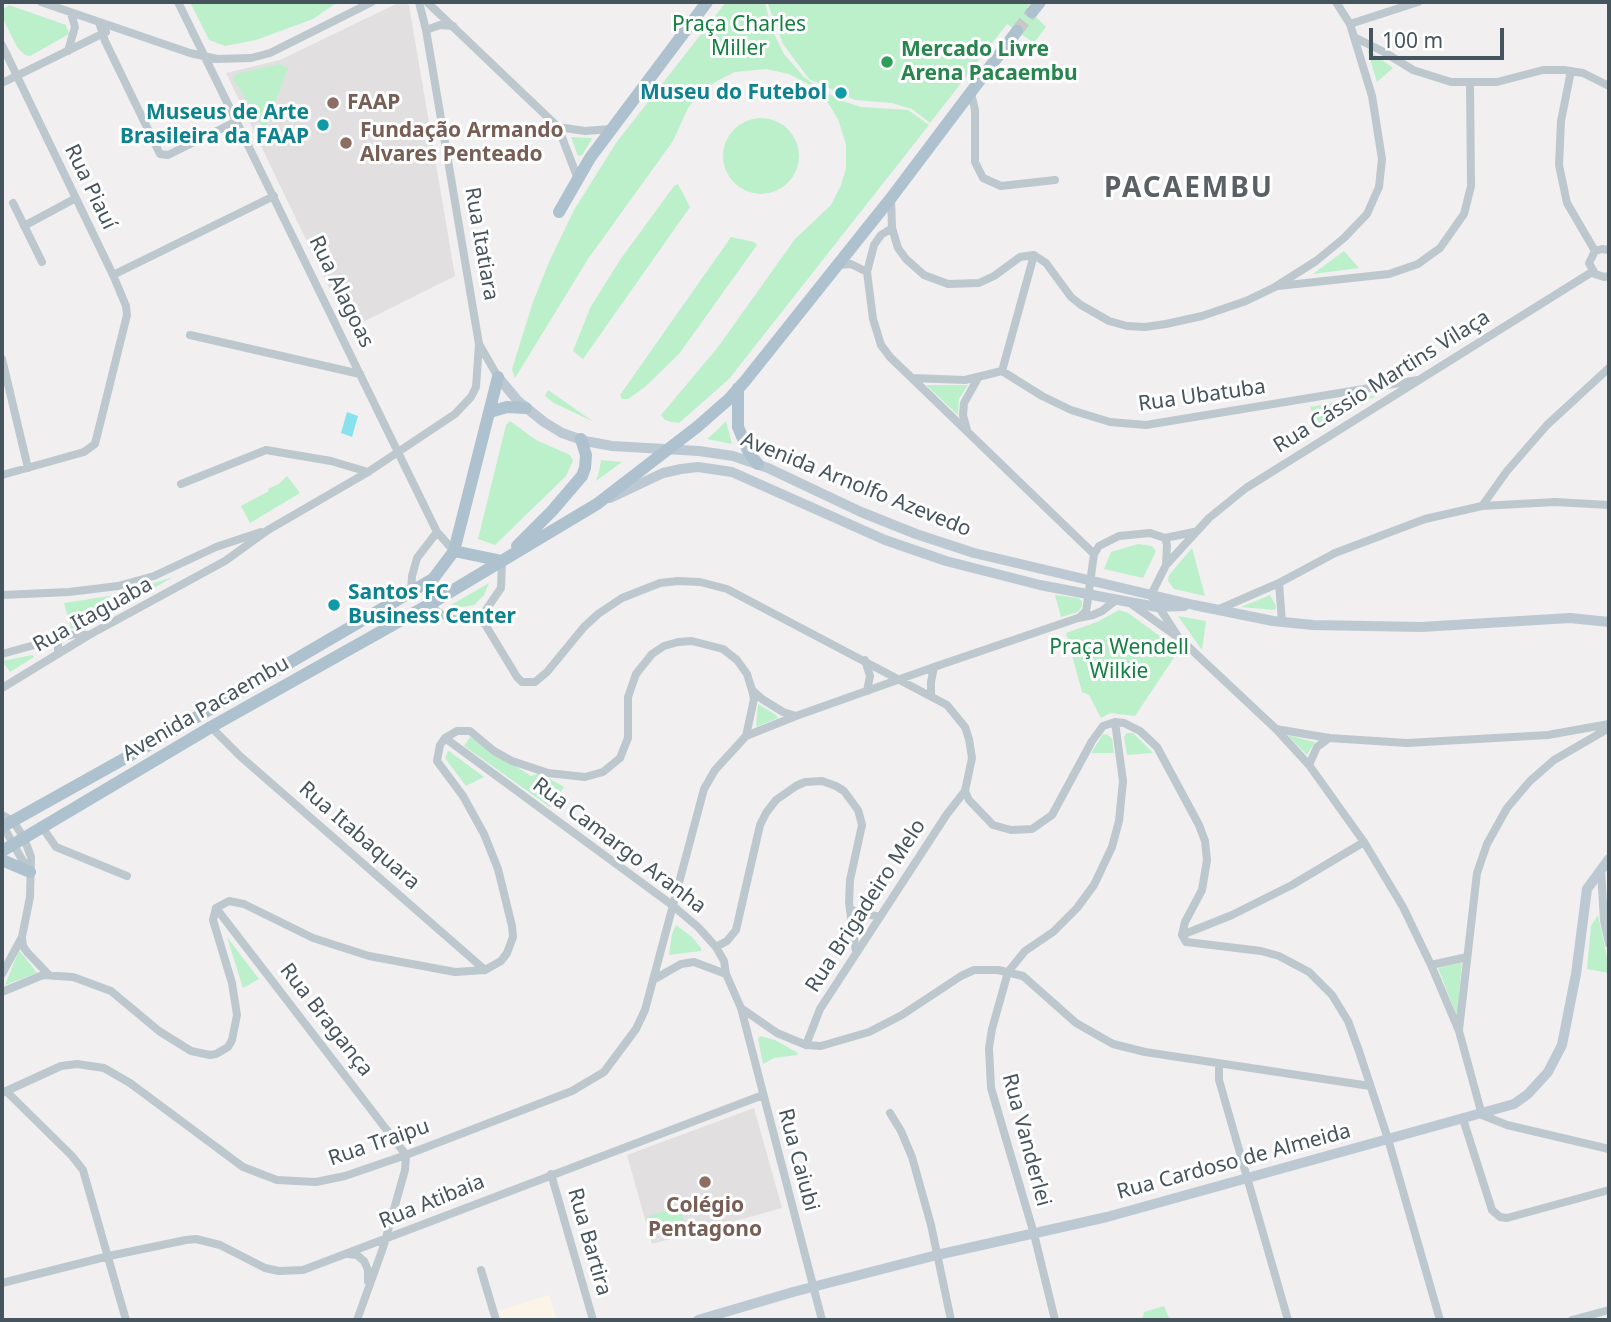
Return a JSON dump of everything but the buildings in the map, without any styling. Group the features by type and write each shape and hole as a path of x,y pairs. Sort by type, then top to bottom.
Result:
{"main road":[{"path":"559,212 611,129 707,2"},
{"path":"430,604 597,504 697,427 738,388 891,198 1017,31"},
{"path":"498,377 526,408 562,433 612,446 667,450"},
{"path":"411,593 433,579 454,551 498,377"},
{"path":"738,388 738,427 749,453 758,464"},
{"path":"490,412 507,407 526,408"},
{"path":"502,561 577,484 585,468 586,455 582,439"},
{"name":"Avenida Arnolfo Azevedo","path":"667,450 733,456 758,464 861,512 974,553 1194,605"},
{"name":"Avenida Arnolfo Azevedo","path":"597,504 672,471 698,467 732,472 886,540 946,561 1040,585 1116,600 1157,607 1194,605"},
{"path":"454,551 502,561"},
{"name":"Avenida Pacaembu","path":"5,822 411,593"},
{"name":"Avenida Pacaembu","path":"13,844 211,727 430,604"},
{"path":"1194,605 1282,622 1422,627 1540,619 1609,622"},
{"name":"Rua Cardoso de Almeida","path":"698,1320 937,1255 1034,1234 1246,1180 1514,1104 1528,1094 1548,1072 1557,1057 1570,1015 1587,889 1609,859"},
{"path":"2,860 30,872"}],"street":[{"path":"41,2 216,59 251,58 270,52 372,2"},
{"name":"Rua Alagoas","path":"178,2 437,532 454,551"},
{"name":"Rua Itatiara","path":"419,2 479,344 498,377"},
{"path":"427,2 558,127 578,178"},
{"path":"882,209 898,248 915,268 924,275 948,284 979,283 994,276 1020,257 1034,255 1046,263 1071,297 1081,305 1109,321 1127,326 1145,327 1202,316 1246,301 1275,287 1316,261 1350,232 1367,214 1379,187 1382,159 1372,96 1350,24 1336,2"},
{"path":"1350,24 1418,2"},
{"path":"68,51 75,27 71,13"},
{"path":"99,22 102,34 160,155 169,155 237,121"},
{"path":"426,30 440,24 453,26"},
{"path":"2,83 115,27"},
{"path":"1354,37 1384,51 1413,70 1451,82 1497,82 1543,70 1571,71 1597,78 1609,86"},
{"name":"Rua Piauí","path":"2,45 127,306 95,444 84,452 28,468"},
{"path":"1571,71 1561,121 1559,165 1567,203 1595,251"},
{"path":"1275,287 1389,274 1418,264 1440,248 1458,226 1471,186 1470,83"},
{"path":"971,93 975,110 975,162 983,178 1001,186 1055,180"},
{"path":"558,127 569,130 611,129"},
{"path":"564,139 569,130"},
{"path":"113,275 274,196"},
{"path":"23,226 76,198"},
{"path":"891,198 892,228"},
{"path":"13,203 42,262"},
{"path":"892,228 881,234 874,245 867,272 873,319 878,336 890,357 1094,554"},
{"path":"1609,250 1595,251 1590,259 1592,272 1599,276 1609,276"},
{"path":"912,378 950,381 978,378 1002,371 1034,255"},
{"path":"837,265 857,265 867,272"},
{"name":"Rua Cássio Martins Vilaça","path":"1166,565 1227,502 1246,488 1592,272"},
{"path":"190,335 360,374"},
{"path":"2,595 69,592 118,586 154,576 216,547 268,530 368,472 455,414 471,397 478,374 479,344"},
{"path":"2,359 28,468 2,475"},
{"path":"1482,506 1507,471 1547,425 1609,368"},
{"name":"Rua Ubatuba","path":"1002,371 1071,410 1110,422 1146,425 1418,380"},
{"path":"968,433 962,415 964,402 978,378"},
{"path":"181,484 266,450 331,461 368,472"},
{"path":"1217,610 1279,583 1335,553 1401,527 1482,506 1555,502 1609,505"},
{"name":"Rua Itaguaba","path":"2,688 89,635 225,561 268,530"},
{"path":"1078,618 1086,611 1094,554 1106,541 1119,536 1150,533 1165,538 1197,531"},
{"path":"411,593 417,558 437,532"},
{"path":"1165,538 1166,565 1151,595 1179,638"},
{"path":"430,604 438,612 458,620 480,615 501,588 502,561"},
{"path":"480,615 517,677 527,683 540,680 584,627 606,608 638,590 678,580 727,589 947,705 965,727 972,758 965,791 969,800 993,825 1011,830 1032,829 1045,822 1058,807 1096,734 1104,726 1115,722 1131,725 1157,747 1205,841 1207,860 1202,890 1185,922 1182,935 1186,942 1270,953 1309,972 1332,995 1348,1021 1388,1139 1440,1320"},
{"path":"1279,583 1282,622"},
{"path":"746,737 796,716 934,667 1102,611 1116,600"},
{"path":"1129,602 1179,638 1276,729 1309,765 1364,842 1403,907 1431,965 1458,1031 1482,1115 1507,1125 1609,1149"},
{"path":"2,654 75,634 89,635"},
{"path":"49,641 58,644 58,653"},
{"path":"2,992 48,974 73,976 104,987 170,1039 191,1051 216,1054 228,1047 232,1040 237,1015 232,983 213,920 216,908 224,902 237,902 313,938 389,961 455,972 485,970 501,961 507,953 513,937 512,926 498,869 484,834 463,796 438,761 440,745 445,738 457,731 470,731 494,751 526,767 548,774 585,777 603,772 620,758 628,738 628,697 634,677 652,654 664,646 692,641 723,649 742,667 754,699 746,737"},
{"path":"865,660 870,676 867,691"},
{"path":"931,695 930,682 934,667"},
{"path":"752,690 767,703 796,716"},
{"name":"Rua Vanderlei","path":"1055,1320 1034,1234 991,1088 989,1068 992,1029 1009,972 1025,951 1053,932 1077,908 1094,885 1108,857 1119,821 1123,791 1115,722"},
{"path":"1276,729 1329,738 1407,743 1548,735 1609,726"},
{"path":"1458,1031 1477,873 1487,844 1507,808 1530,781 1554,760 1609,726"},
{"name":"Rua Itabaquara","path":"211,727 240,756 485,970"},
{"name":"Rua Traipu","path":"4,1092 61,1066 77,1064 104,1068 130,1083 243,1167 257,1174 290,1182 330,1180 406,1155 572,1091 604,1072 636,1029 653,979 704,789 715,770 746,737"},
{"name":"Rua Camargo Aranha","path":"445,738 698,927 716,947 724,961 726,974 741,1008"},
{"path":"1309,765 1317,747 1329,738"},
{"path":"716,947 727,941 736,930 760,825 766,813 787,791 805,782 822,781 836,786 849,796 858,810 862,825 850,880 850,910 856,953"},
{"name":"Rua Brigadeiro Melo","path":"806,1045 820,1009 965,791"},
{"path":"2,974 22,937 30,897 31,857 13,844 5,822"},
{"path":"42,827 56,847 127,876"},
{"path":"1182,935 1232,915 1292,885 1364,842"},
{"path":"1601,870 1604,921 1609,944"},
{"name":"Rua Bragança","path":"216,908 406,1155"},
{"path":"850,910 880,917"},
{"path":"22,937 27,952 48,974"},
{"path":"1431,965 1467,957"},
{"path":"653,979 681,964 694,962 726,974"},
{"path":"741,1008 778,1034 806,1045 821,1046 869,1032 902,1015 974,970 998,970 1023,976 1076,1023 1113,1044 1145,1052 1370,1086"},
{"name":"Rua Caiubi","path":"741,1008 822,1320"},
{"path":"1219,1064 1219,1080 1246,1180 1289,1320"},
{"path":"4,1092 72,1156 83,1170 126,1320"},
{"name":"Rua Atibaia","path":"2,1283 173,1241 196,1239 220,1245 265,1268 292,1271 310,1267 763,1096"},
{"path":"890,1113 912,1157 931,1225 951,1320"},
{"path":"1463,1119 1493,1210 1500,1217 1507,1218 1609,1190"},
{"path":"357,1320 385,1240 405,1170 406,1155"},
{"name":"Rua Bartira","path":"551,1174 593,1320"},
{"path":"343,1255 354,1254 362,1258 368,1269 367,1288"},
{"path":"481,1270 496,1320"},
{"path":"1572,1320 1609,1310"}],"shaded area":[{"name":"Fundação Armando Alvares Penteado","path":"400,2 409,5 455,276 349,329 226,73 280,60"},
{"name":"Colégio Pentagono","path":"754,1108 782,1208 652,1244 627,1155"},
{"path":"549,1295 557,1320 501,1320 498,1311"}],"green space":[{"path":"190,2 338,2 313,19 256,40 225,46 209,40"},
{"name":"Praça Charles Miller","path":"726,2 765,2 771,28 784,54 803,76 823,91 861,107 908,110 929,125 729,379 679,423 671,422 661,415 718,347 795,239 831,205 846,168 846,145 838,119 828,103 810,85 789,74 766,69 735,72 715,82 688,108 673,141 588,259 515,378 512,369 533,302 574,210 616,143"},
{"name":"Mercado Livre Arena Pacaembu","path":"767,2 1030,2 1027,8 1046,27 1034,43 1007,24 930,123 912,109 892,103 855,100 809,79 783,44"},
{"path":"9,5 66,25 69,34 30,56 25,55 17,47 2,17 2,10"},
{"path":"1367,49 1393,68 1377,82"},
{"path":"279,64 288,68 265,130 234,80 235,74"},
{"path":"761,118 775,121 788,129 796,142 799,156 796,170 788,183 775,191 761,194 747,191 734,183 726,170 723,156 726,142 734,129 747,121"},
{"path":"571,137 592,139 582,155 578,156"},
{"path":"678,184 690,207 583,359 573,351 590,308 620,260"},
{"path":"731,237 757,245 679,354 645,387 628,399 622,399 620,395"},
{"path":"1344,251 1359,268 1313,274"},
{"path":"926,385 968,385 959,399 958,415"},
{"path":"548,390 594,422 554,403 545,396"},
{"path":"1377,395 1319,428 1310,407"},
{"path":"510,421 536,440 570,455 573,461 566,476 495,545 478,539 506,425"},
{"path":"726,421 732,444 707,439 715,432"},
{"path":"601,460 622,462 596,481 599,472"},
{"path":"287,476 300,493 250,523 241,506 269,491 268,489"},
{"name":"Praça Wendell Wilkie","path":"1138,544 1152,546 1156,551 1143,578 1104,569 1111,552"},
{"path":"1192,548 1205,596 1174,589 1168,581 1169,575"},
{"path":"173,577 103,617 71,629 64,603 116,595"},
{"path":"489,583 484,595 474,605 451,605"},
{"path":"1055,595 1078,598 1082,601 1082,606 1078,612 1061,617"},
{"path":"1270,595 1276,606 1275,610 1241,607"},
{"name":"Praça Wendell Wilkie","path":"1119,610 1128,613 1179,650 1135,716 1110,713 1101,718 1089,695 1082,692 1066,633 1097,622"},
{"path":"1178,616 1206,621 1202,650"},
{"path":"32,655 34,657 10,672 2,661"},
{"path":"758,704 776,715 778,718 756,727"},
{"path":"1127,733 1133,733 1153,753 1127,755 1124,737"},
{"path":"1103,734 1112,739 1114,753 1091,753"},
{"path":"1287,735 1315,742 1307,755"},
{"path":"470,737 531,776 540,773 564,787 550,807 464,746"},
{"path":"448,751 484,777 466,786 445,758"},
{"path":"1598,915 1609,973 1587,969 1591,926"},
{"path":"676,925 692,937 701,951 669,955"},
{"path":"227,937 259,979 243,988"},
{"path":"19,950 37,973 5,985"},
{"path":"1462,962 1457,1016 1438,968"},
{"path":"760,1036 775,1040 798,1053 774,1058 763,1064 758,1039"},
{"path":"680,1207 685,1226 653,1234 648,1216"},
{"path":"1164,1306 1170,1320 1142,1320 1144,1312"}],"water":[{"path":"347,412 358,416 352,437 341,433"}],"tunnel":[{"path":"1017,31 1032,12"}],"place":[{"name":"Mercado Livre Arena Pacaembu","path":"887,62"},
{"name":"Museu do Futebol","path":"841,93"},
{"name":"FAAP","path":"333,103"},
{"name":"Museus de Arte Brasileira da FAAP","path":"323,125"},
{"name":"Fundação Armando Alvares Penteado","path":"346,143"},
{"name":"Santos FC Business Center","path":"334,605"},
{"name":"Colégio Pentagono","path":"705,1182"}],"district":[{"name":"PACAEMBU","path":"1189,189"}]}
